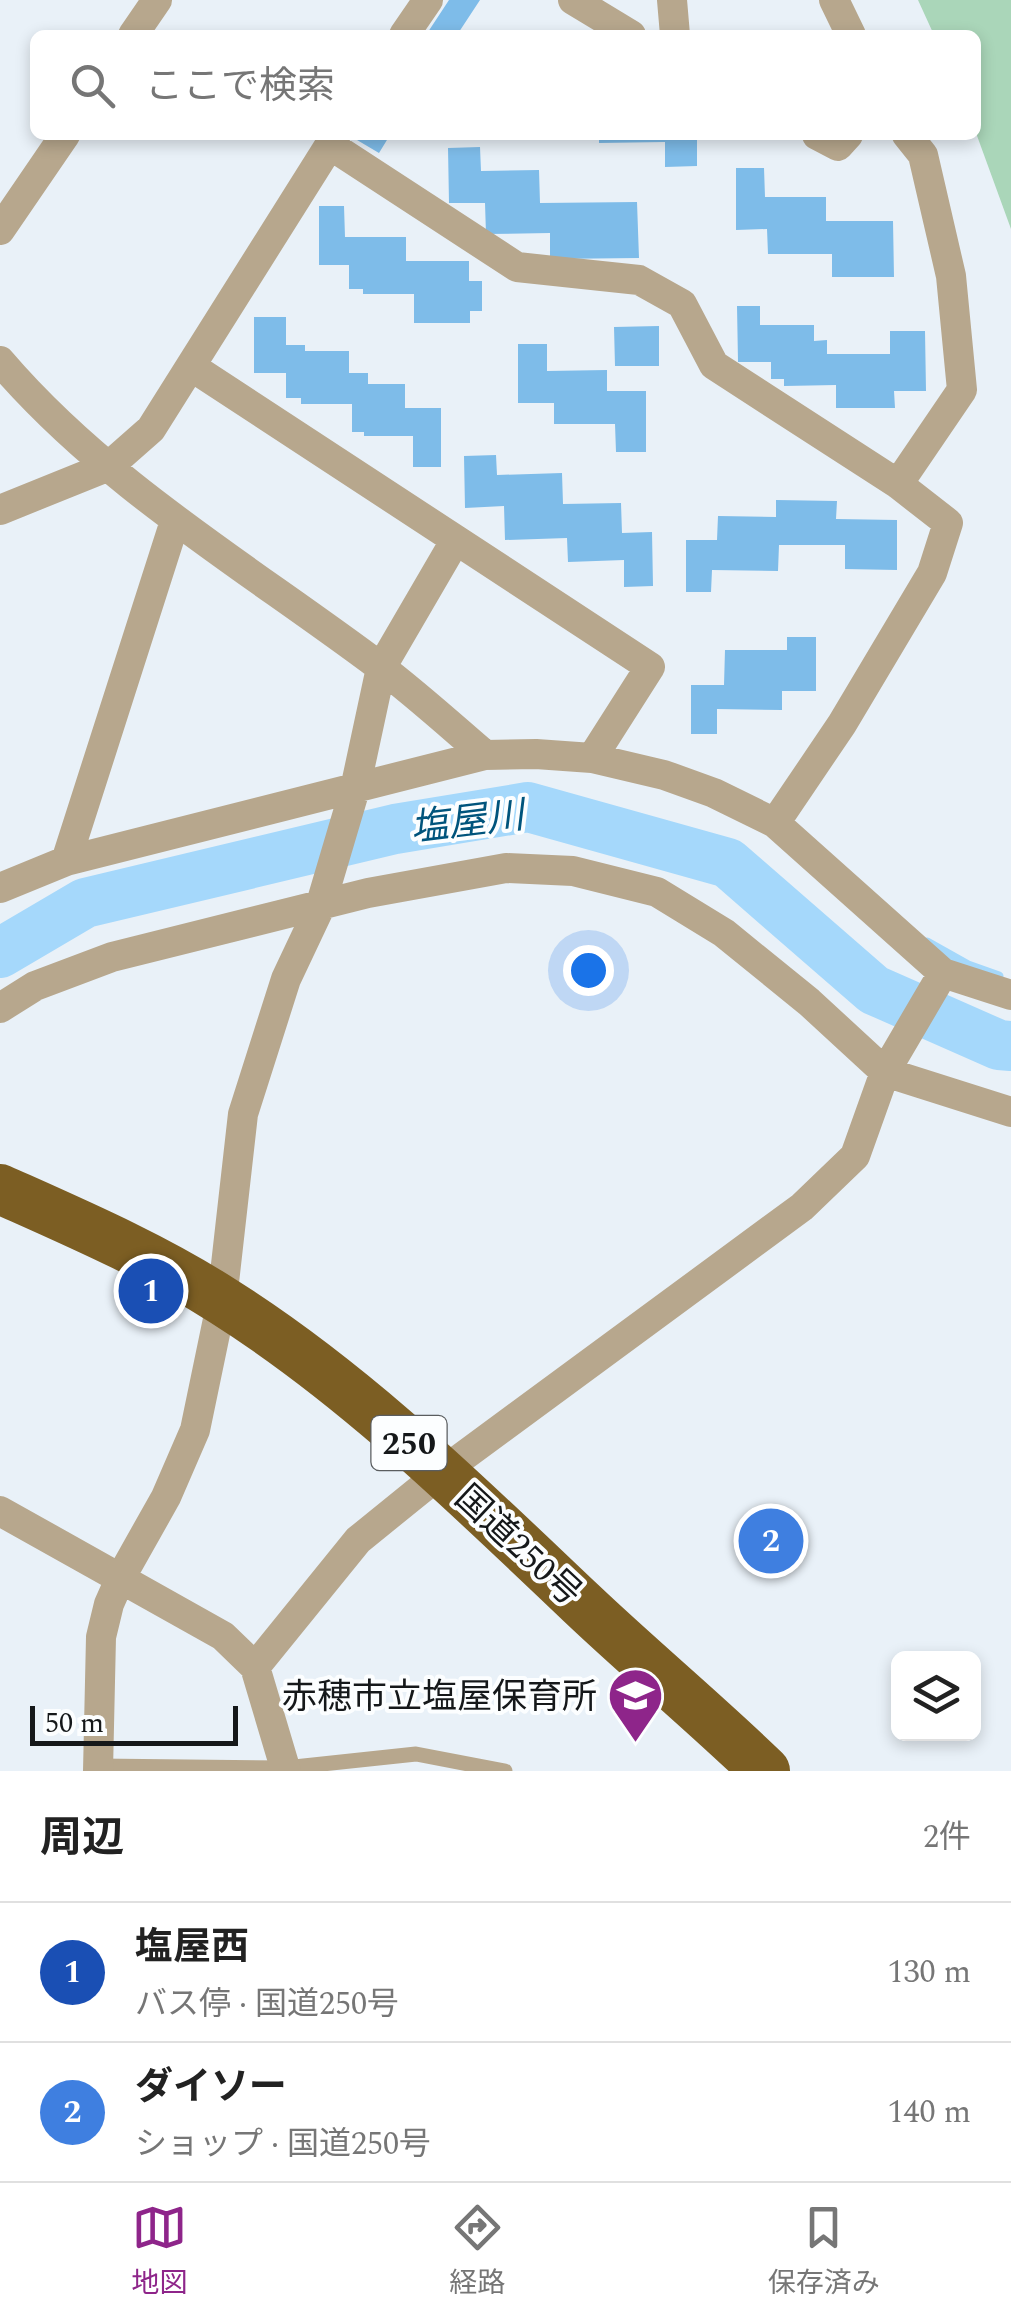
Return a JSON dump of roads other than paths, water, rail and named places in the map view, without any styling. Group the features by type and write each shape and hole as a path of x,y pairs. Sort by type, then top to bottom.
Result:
{"highway":[{"name":"国道250号","path":"0,1190 96,1232 222,1300 354,1394 765,1771"}],"street":[{"path":"136,30 157,0"},
{"path":"407,30 428,0"},
{"path":"573,0 623,30"},
{"path":"672,0 675,30"},
{"path":"834,0 848,30"},
{"path":"0,230 62,140"},
{"path":"0,510 109,466 151,429 333,140 517,267 638,280 682,304 714,364 898,484 948,523 932,573 842,724 775,822"},
{"path":"898,484 962,390 951,276 923,156 911,140"},
{"path":"0,360 17,381 109,466 175,521 381,668 484,755"},
{"path":"192,367 650,667 592,758"},
{"path":"66,861 175,521"},
{"path":"98,1768 101,1637 108,1604 166,1497 195,1430 222,1300 244,1114 286,979 320,907 356,789 381,668 455,542"},
{"path":"0,888 66,861 484,755 592,758 714,792 775,822 943,973 1011,995"},
{"path":"0,1008 36,986 112,958 428,880 506,868 572,870 657,892 724,933 809,1002 885,1072 1011,1112"},
{"path":"255,1667 358,1540 442,1472 802,1207 854,1156 885,1072 943,973"},
{"path":"0,1511 223,1636 255,1667 286,1770"}],"lane":[{"path":"98,1768 286,1770 416,1754 506,1771"}],"waterway":[{"name":"塩屋川","path":"0,953 85,903 395,829 528,807 728,863 874,990 999,1045 1011,1046"},
{"path":"927,942 968,965 999,976"}],"place":[{"name":"塩屋西","path":"151,1291"},
{"name":"ダイソー","path":"771,1541"},
{"name":"赤穂市立塩屋保育所","path":"636,1745"}]}
